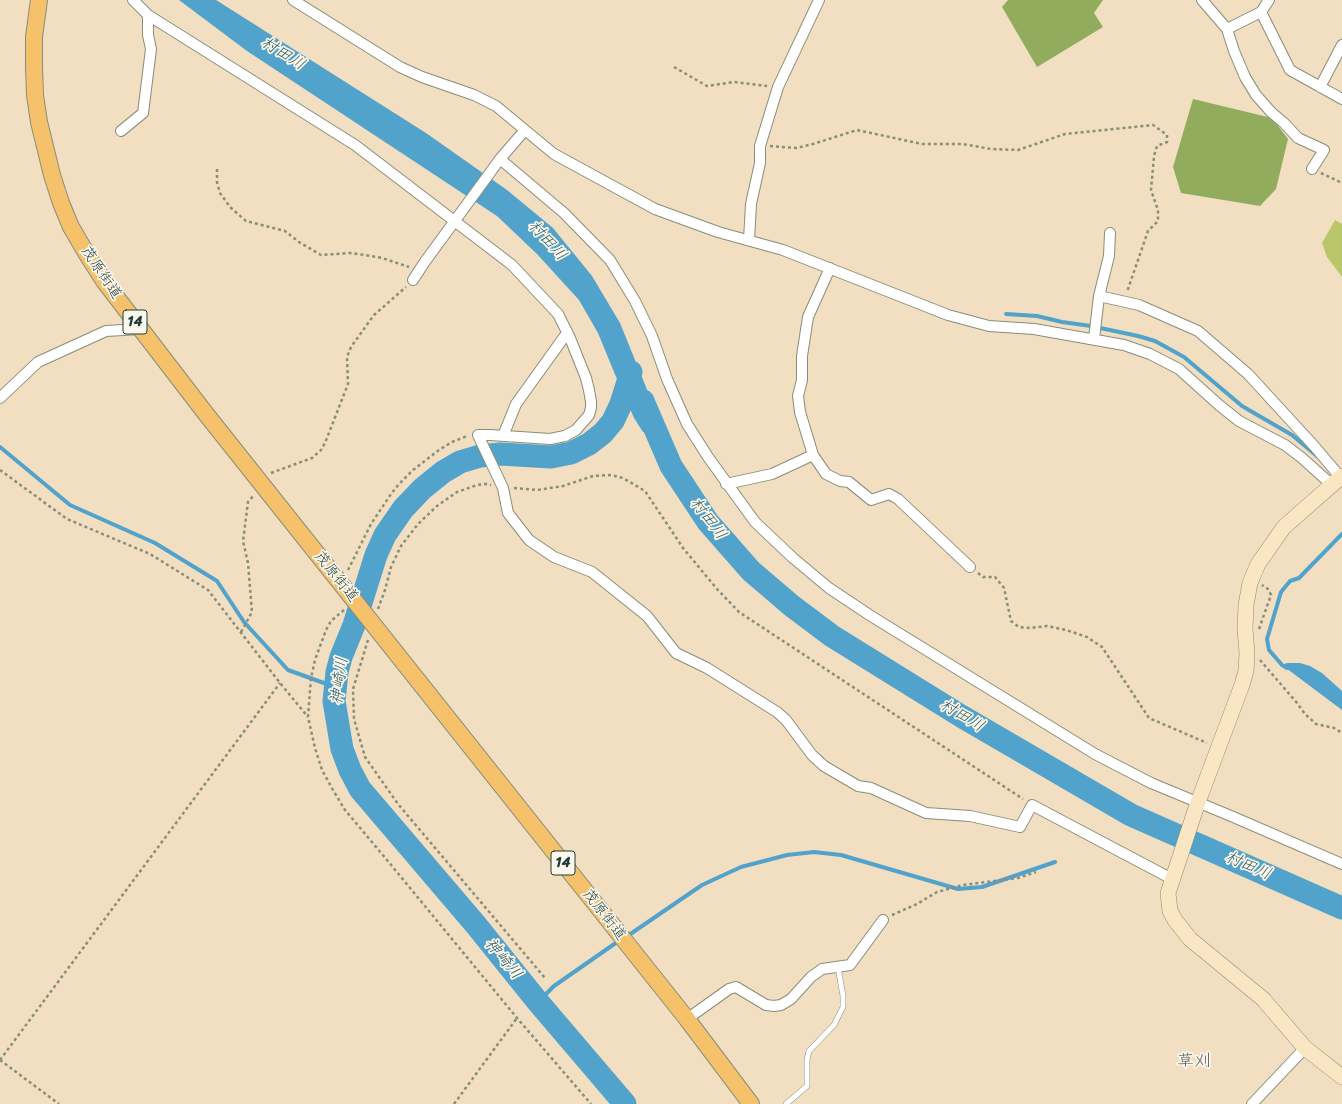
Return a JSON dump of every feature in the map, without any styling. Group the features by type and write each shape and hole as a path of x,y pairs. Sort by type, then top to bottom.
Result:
{"main road":[{"name":"茂原街道","path":"39,0 34,37 35,95 39,122 52,175 66,215 84,250 104,281 140,329 687,1019 751,1104"}],"street":[{"path":"133,0 148,14 355,145 512,265 558,314 579,359 589,390 591,408 584,423 576,430 565,436 550,439 478,435 503,488 508,513 529,540 554,557 592,572 647,616 676,653 707,668 777,712 786,720 812,755 824,766 858,786 871,788 926,813 970,816 1020,827 1032,805 1172,879"},
{"path":"293,0 400,67 474,95 496,106 554,154 655,209 718,232 782,250 948,315 990,326 1034,329 1094,339 1124,345 1150,354 1179,369 1219,405 1239,420 1285,445 1302,458 1339,480"},
{"path":"749,240 751,204 760,164 760,146 778,87 819,0"},
{"path":"1202,0 1227,29 1245,77 1256,95 1298,138 1324,150 1312,169"},
{"path":"1227,29 1261,12 1269,0"},
{"path":"1261,12 1290,70 1342,98"},
{"path":"121,131 143,113 151,49 148,35 148,14"},
{"path":"1320,87 1342,45"},
{"path":"413,280 500,159 525,130"},
{"path":"500,159 564,213 610,260 635,301 652,336 667,380 687,424 708,458 755,522 829,588 1095,754 1151,783 1342,864"},
{"path":"1094,339 1099,296 1109,256 1110,233"},
{"path":"830,268 808,317 802,356 802,380 798,396 800,412 813,455 826,474 840,481 849,482 871,500 889,494 898,499 970,567"},
{"path":"1099,296 1139,306 1198,331 1248,374 1316,447 1339,480"},
{"path":"0,398 38,362 106,331 140,329"},
{"path":"503,436 516,404 567,333"},
{"path":"726,484 772,474 813,455"},
{"path":"1339,480 1284,527 1258,564 1252,577 1246,605 1246,671 1198,802 1168,892 1168,902 1170,911 1175,920 1190,939 1264,999 1304,1048 1342,1077"},
{"path":"687,1019 729,988 736,987 766,1005 781,1005 791,999 811,976 822,969 850,965 883,920"},
{"path":"1252,1104 1304,1048"}],"lane":[{"path":"786,1104 807,1086 807,1060 809,1051 834,1025 843,1008 843,996 838,967"}],"path":[{"path":"674,66 707,86 734,82 778,87"},
{"path":"760,146 796,148 857,130 922,144 962,144 991,149 1018,150 1065,134 1153,125 1167,135 1167,142 1157,146 1154,156 1151,190 1158,210 1158,221 1148,231 1124,302"},
{"path":"217,169 217,182 220,193 230,207 246,221 285,231 299,242 321,255 350,253 382,258 409,267 421,267"},
{"path":"1312,169 1342,183"},
{"path":"241,632 252,612 248,563 243,541 248,502 260,482 312,458 322,449 348,384 347,357 351,347 374,315 413,280"},
{"path":"478,435 469,436 452,442 413,470 391,494 371,524 362,539 346,589 345,609 331,620 321,642 311,678 308,717 314,748 322,770 345,810 517,1018 591,1104"},
{"path":"0,470 66,519 150,554 208,590 308,717"},
{"path":"544,978 398,804 365,757 354,719 353,689 373,623 385,590 390,567 405,540 422,519 448,497 467,488 485,484 503,488 537,490 563,486 593,476 611,475 623,478 645,491 683,548 717,589 739,612 1032,805"},
{"path":"970,567 983,577 995,577 1004,588 1011,621 1019,627 1030,628 1047,626 1087,637 1102,647 1150,718 1219,748"},
{"path":"1252,577 1268,589 1271,595 1258,634"},
{"path":"1258,659 1297,702 1305,714 1316,724 1334,728 1342,732"},
{"path":"59,1104 0,1060 280,683"},
{"path":"883,920 897,912 917,904 937,892 963,885 1018,878 1036,872"},
{"path":"454,1104 517,1018"}],"green space":[{"path":"1008,0 1103,0 1094,13 1103,27 1037,67 1002,7"},
{"path":"1193,99 1272,118 1288,139 1276,189 1260,206 1181,193 1173,167"},
{"path":"1335,220 1342,224 1342,277 1327,257 1322,243"}],"water":[{"path":"179,0 216,0 426,133 507,190 553,228 592,276 620,323 663,429 643,432 634,418 598,333 579,300 537,254 497,216 247,51"},
{"path":"1287,663 1300,663 1310,666 1322,673 1342,691 1342,710 1282,665"}],"waterway":[{"path":"1006,314 1037,316 1062,322 1091,326 1155,341 1184,357 1242,406 1292,435 1317,456"},
{"name":"神崎川","path":"625,1104 538,1002 476,925 360,789 350,770 342,749 334,701 337,672 341,657 354,625 376,555 385,535 403,509 422,489 443,472 460,462 480,456 500,454 551,457 571,453 589,444 603,433 613,421 621,404 631,372"},
{"name":"村田川","path":"643,401 671,466 708,522 751,571 792,606 832,636 961,716 1131,815 1342,908"},
{"path":"0,447 70,505 155,543 217,581 244,622 288,670 335,687"},
{"path":"1287,668 1282,665 1269,650 1267,639 1281,592 1290,581 1299,578 1342,534"},
{"path":"626,937 702,885 741,867 787,855 814,852 841,855 958,889 982,887 1055,862"},
{"path":"538,1002 554,986 620,940"}],"district":[{"name":"草刈","path":"1194,1062"}]}
